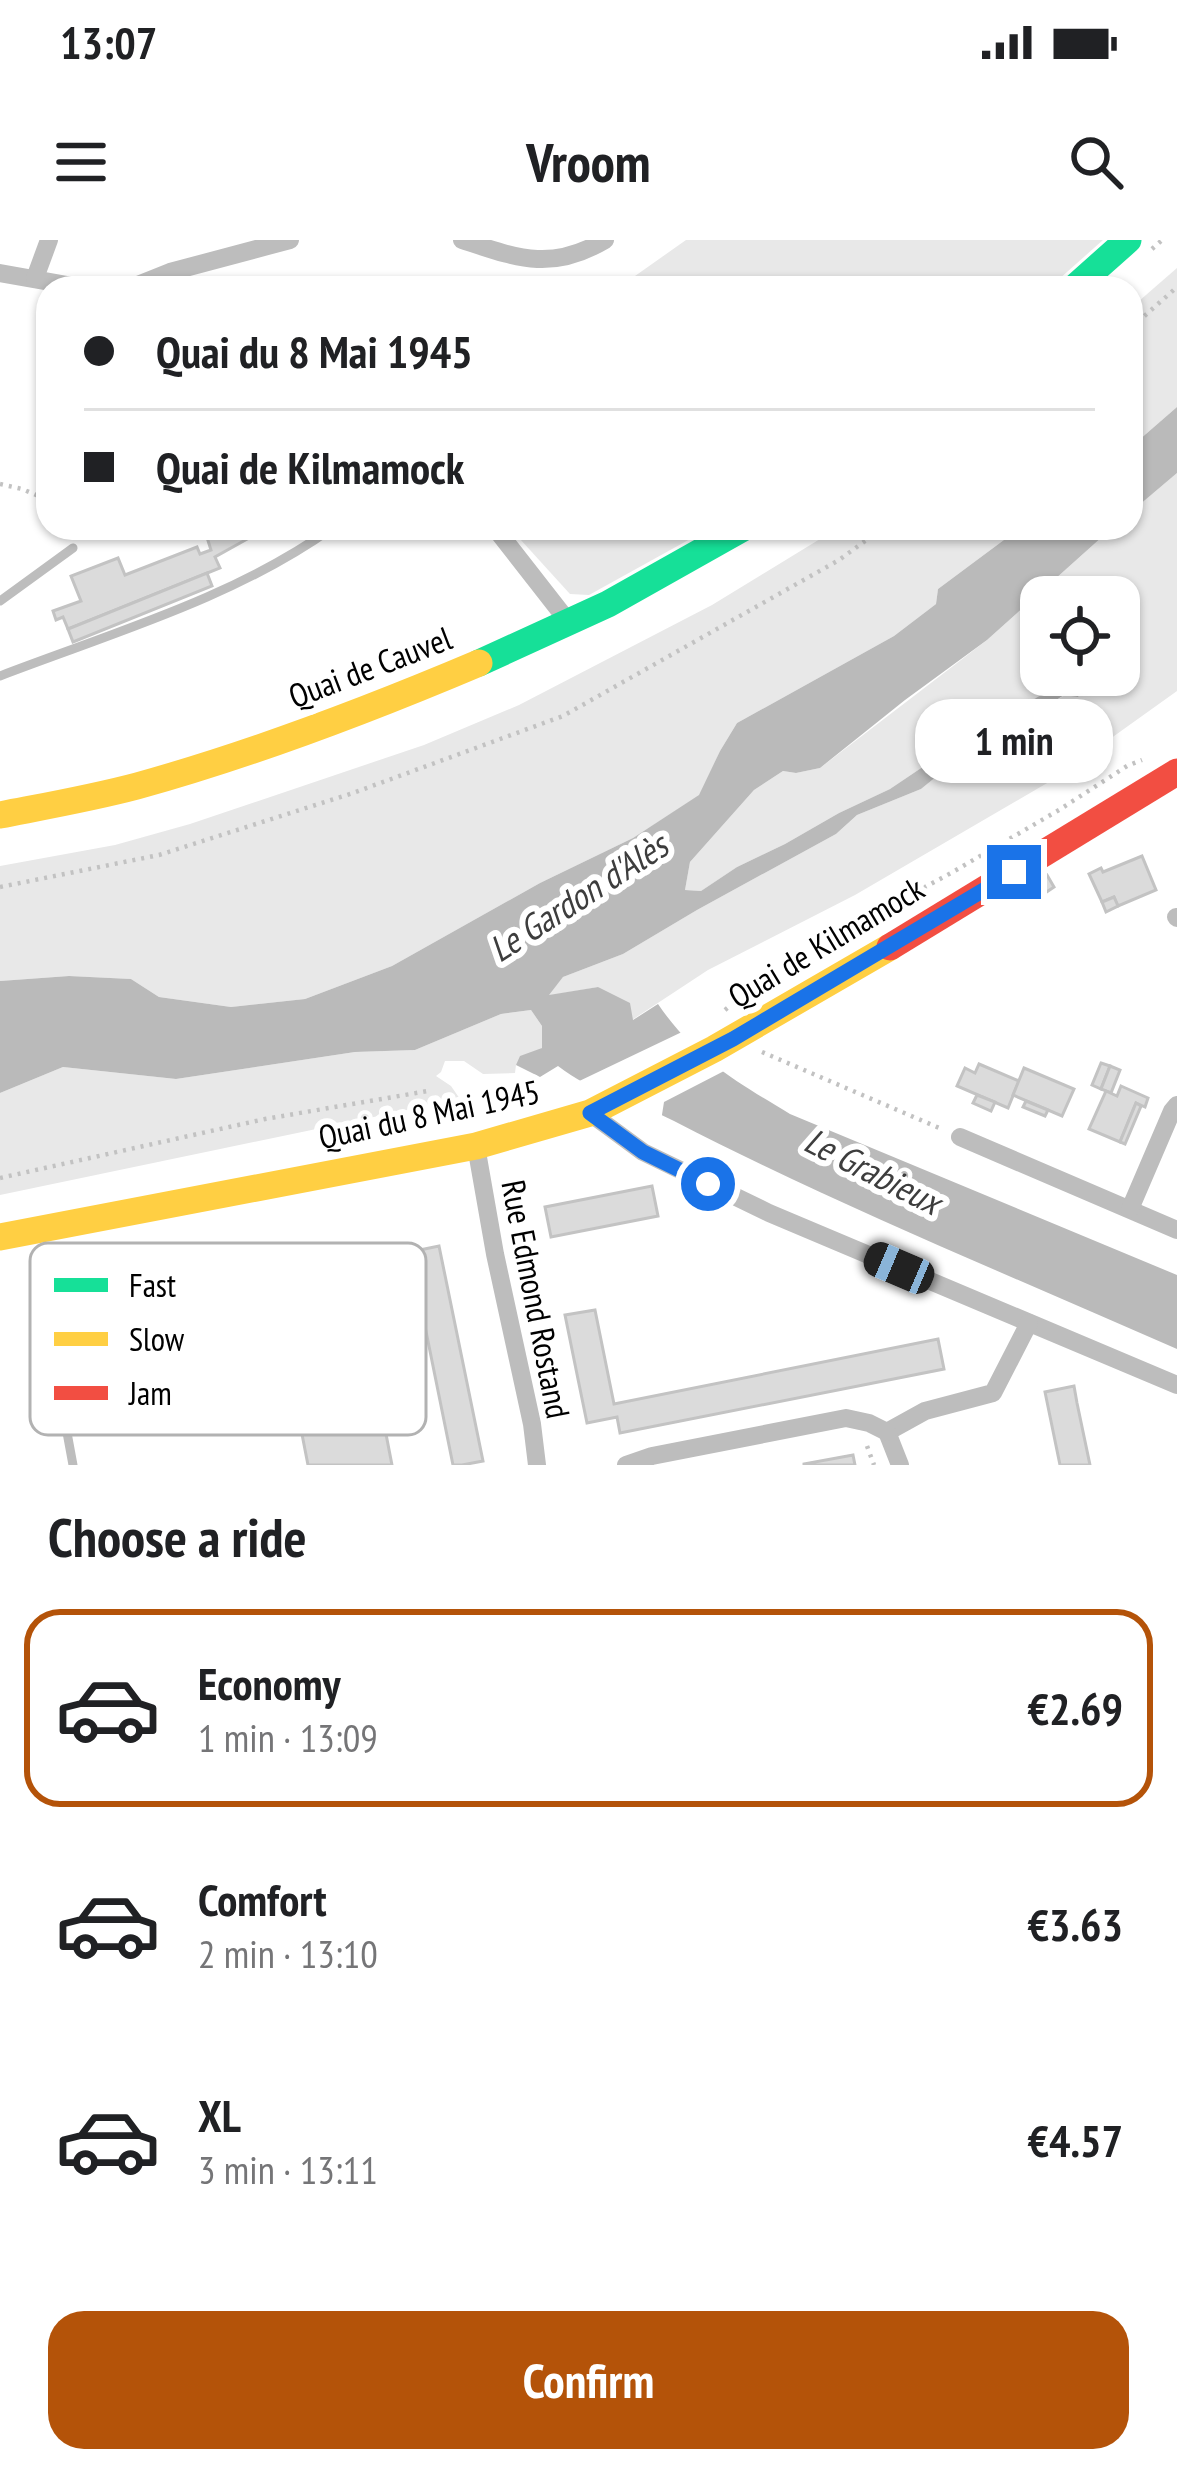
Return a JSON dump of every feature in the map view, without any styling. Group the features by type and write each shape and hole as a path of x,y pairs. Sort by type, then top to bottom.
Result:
{"main road":[{"path":"1088,276 1128,240"},
{"name":"Quai de Cauvel","path":"0,815 149,782 225,759 440,680 570,624 724,540"},
{"name":"Quai de Kilmamock","path":"599,1109 723,1044 1095,824 1167,763"},
{"name":"Quai de Kilmamock","path":"1095,824 1177,796"},
{"name":"Quai du 8 Mai 1945","path":"0,1237 476,1146 599,1109"}],"street":[{"path":"0,273 35,278 49,240"},
{"path":"160,276 290,240"},
{"path":"462,240 517,258 553,261 584,253 605,240"},
{"path":"504,540 570,624"},
{"path":"1130,1209 1177,1105"},
{"name":"Quai du 8 Mai 1945","path":"599,1109 643,1152 769,1213 1177,1385"},
{"path":"960,1137 1177,1230"},
{"name":"Rue Edmond Rostand","path":"476,1146 537,1465"},
{"path":"887,1432 925,1411 993,1393 1029,1323"},
{"path":"626,1465 846,1418 887,1432 900,1465"}],"lane":[{"path":"0,676 211,595 315,540"},
{"path":"0,601 73,548"},
{"path":"68,1435 73,1465"}],"path":[{"path":"1143,317 1177,286"},
{"path":"0,484 36,495"},
{"path":"0,887 159,855 353,794 563,716 866,540"},
{"path":"723,1012 768,975 951,873 1127,766 1167,763"},
{"path":"723,1044 960,1137"},
{"path":"0,1178 265,1119 428,1091"}],"shaded area":[{"path":"686,240 1103,240 1062,276 635,276"},
{"path":"1177,268 1177,407 1143,437 1143,298"},
{"path":"1177,473 1177,691 1054,779 855,895 708,970 632,1020 598,987 547,996 563,977 623,954 836,834 857,815 921,789 953,763 1000,740 1063,696 1140,696 1140,576 1058,576 1099,540 1143,540 1143,502"},
{"path":"521,540 688,540 589,595 570,594"},
{"path":"818,540 1004,540 938,589 936,604 894,636 737,723 700,795 633,838 540,883 392,966 305,999 231,1007 159,997 131,979 69,976 0,981 0,866 115,845 190,824 424,745 519,705 712,605"},
{"path":"1020,610 1020,696 1040,696 890,789 737,867 701,891 685,890 690,862 754,790 783,771 820,768"},
{"path":"531,1010 542,1026 542,1048 516,1065 515,1073 483,1074 464,1061 445,1061 436,1076 460,1099 0,1195 0,1093 63,1067 176,1079 355,1052 415,1050 501,1014"}],"water":[{"path":"1177,407 1177,473 1143,502 1143,437"},
{"path":"1004,540 1099,540 1058,576 1020,576 1020,610 820,768 783,771 754,790 690,862 685,890 701,891 737,867 890,789 1039,696 1062,696 1000,740 953,763 921,789 857,815 836,834 623,954 563,977 549,995 598,987 630,1003 633,1020 658,1004 702,1054 790,1114 1177,1275 1177,1349 860,1211 585,1083 558,1066 540,1077 516,1065 520,1056 542,1048 542,1026 531,1010 501,1014 415,1050 355,1052 176,1079 63,1067 0,1093 0,981 69,976 131,979 159,997 231,1007 305,999 392,966 540,883 633,838 699,795 737,723 894,636 936,604 938,589"}],"pier":[{"path":"684,1031 726,1070 664,1102 661,1121 573,1084"}],"building":[{"path":"208,540 245,540 215,557 220,568 68,629 63,617 56,620 53,611 81,601 71,576 118,558 125,575 197,547 200,554 211,550"},
{"path":"207,573 212,586 73,642 68,629"},
{"path":"1142,856 1156,890 1118,906 1114,897 1102,902 1089,874"},
{"path":"1047,875 1054,887 1045,893 1038,880"},
{"path":"1114,897 1118,906 1106,912 1102,902"},
{"path":"1101,1063 1110,1066 1101,1089 1092,1085"},
{"path":"979,1064 1019,1081 1008,1108 957,1086 965,1068 975,1073"},
{"path":"1110,1066 1120,1070 1111,1093 1101,1089"},
{"path":"1024,1068 1074,1089 1062,1116 1013,1095"},
{"path":"1121,1086 1148,1098 1145,1107 1136,1103 1120,1142 1089,1129 1106,1091 1117,1096"},
{"path":"977,1095 995,1102 991,1111 973,1103"},
{"path":"1026,1101 1048,1110 1045,1116 1023,1107"},
{"path":"1136,1103 1141,1106 1125,1144 1120,1142"},
{"path":"652,1186 658,1216 551,1237 545,1207"},
{"path":"439,1246 483,1461 453,1465 426,1331 426,1249"},
{"path":"595,1310 614,1404 938,1339 944,1369 620,1433 617,1417 587,1423 579,1384 565,1315"},
{"path":"1074,1386 1090,1465 1060,1465 1045,1392"},
{"path":"302,1435 386,1435 392,1465 308,1465"},
{"path":"853,1455 855,1465 804,1465 804,1464"}],"traffic: fast":[{"path":"1088,276 1128,240"},
{"path":"479,663 608,604 722,540"}],"traffic: slow":[{"path":"0,815 120,790 224,760 479,663"},
{"path":"0,1237 476,1146 590,1113 714,1049 890,947"}],"traffic: jam":[{"path":"890,947 1177,772"}],"route":[{"path":"708,1184 643,1152 590,1113 733,1039 1014,872"}],"water label":[{"name":"Le Gardon d'Alès","path":"578,897"},
{"name":"Le Grabieux","path":"873,1171"}]}
